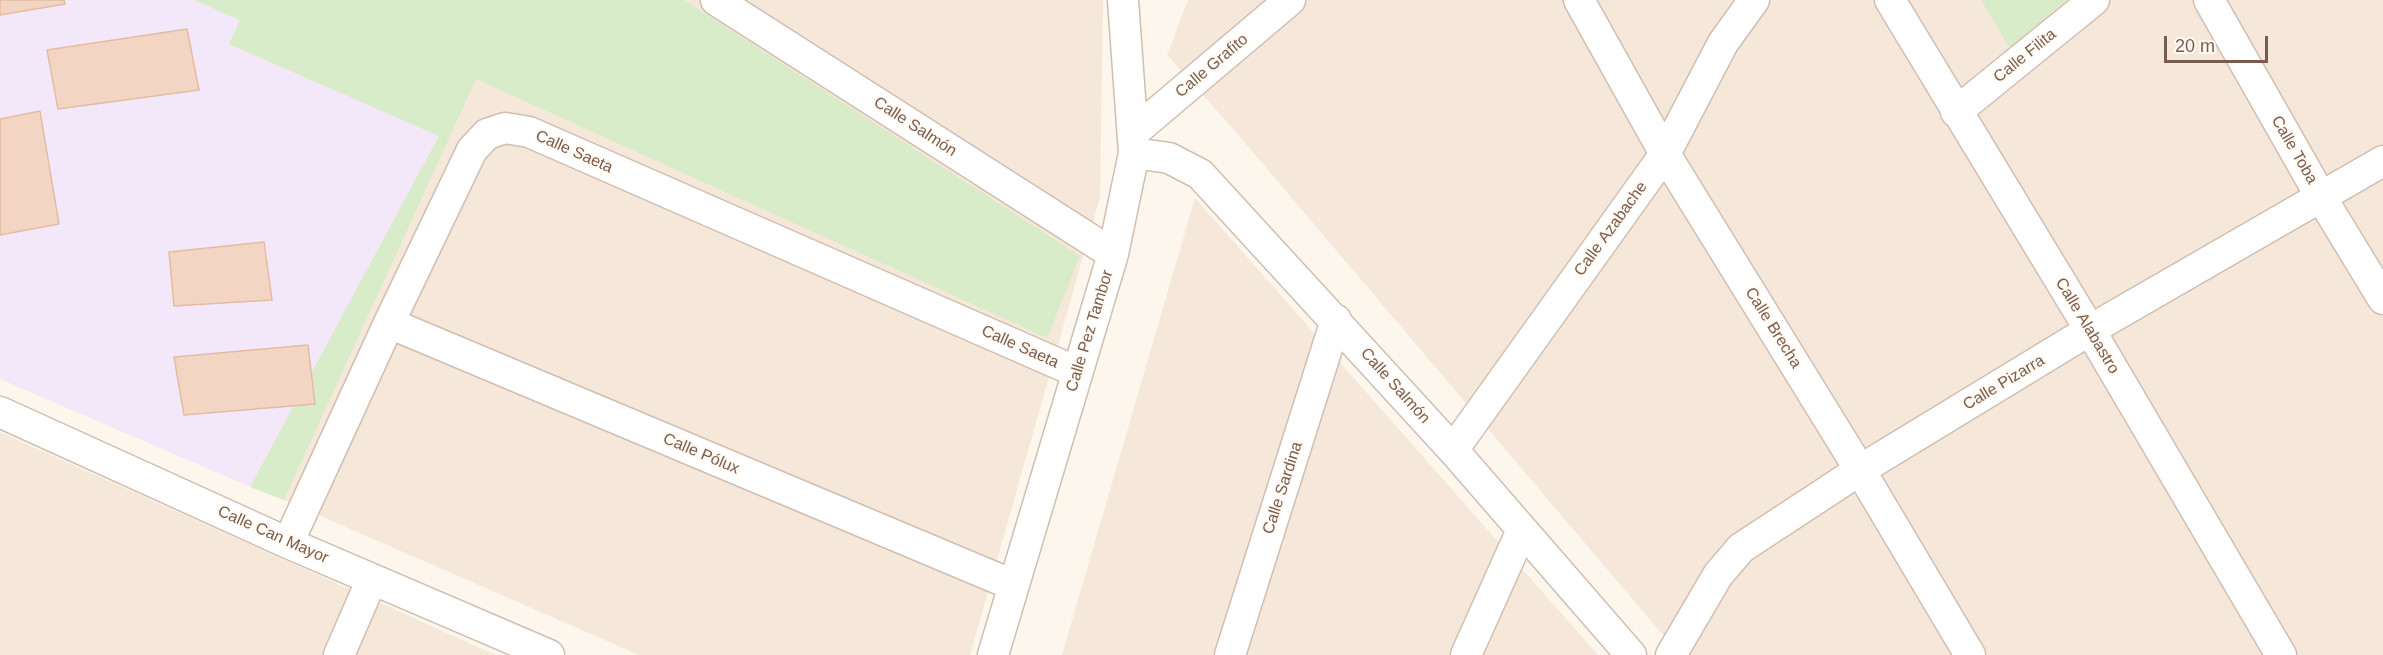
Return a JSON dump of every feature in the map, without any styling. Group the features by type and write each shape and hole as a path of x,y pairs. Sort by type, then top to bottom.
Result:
{"street":[{"name":"Calle Salmón","path":"716,0 1113,254"},
{"name":"Calle Pez Tambor","path":"993,655 1012,585 1113,254 1134,142 1123,0"},
{"name":"Calle Grafito","path":"1134,142 1290,0"},
{"name":"Calle Brecha","path":"1579,0 1665,154 1860,470 1970,655"},
{"name":"Calle Azabache","path":"1453,450 1665,154 1723,43 1754,0"},
{"name":"Calle Alabastro","path":"1890,0 2090,330 2281,655"},
{"name":"Calle Filita","path":"1956,112 2094,0"},
{"name":"Calle Toba","path":"2209,0 2321,197 2383,299"},
{"name":"Calle Saeta","path":"288,543 389,323 472,150 487,134 505,128 529,132 1077,372"},
{"name":"Calle Salmón","path":"1134,142 1200,174 1453,450 1631,655"},
{"name":"Calle Pizarra","path":"1671,655 1718,575 1741,548 1860,470 2090,330 2383,160"},
{"name":"Calle Sardina","path":"1230,655 1336,320"},
{"name":"Calle Pólux","path":"389,323 1012,585"},
{"name":"Calle Can Mayor","path":"0,412 288,543 549,655"},
{"path":"1466,655 1522,530"},
{"path":"339,655 372,579"}],"shaded area":[{"path":"0,0 1103,0 1100,197 970,655 639,655 0,376"},
{"path":"0,0 194,0 240,20 230,45 439,136 250,487 0,379"},
{"path":"1188,0 2383,0 2383,655 1680,655 1234,130 1167,55"},
{"path":"1195,198 1598,655 1062,655"},
{"path":"0,432 496,655 0,655"}],"green space":[{"path":"194,0 684,0 1080,256 1047,338 476,79 284,500 250,487 439,136 229,44 240,20"},
{"path":"1981,0 2066,0 2010,48"}],"building":[{"path":"0,0 64,0 65,4 0,15"},
{"path":"187,29 199,90 58,109 47,50"},
{"path":"40,111 59,224 0,235 0,119"},
{"path":"264,242 272,300 174,306 169,252"},
{"path":"308,345 315,404 184,415 174,357"}]}
